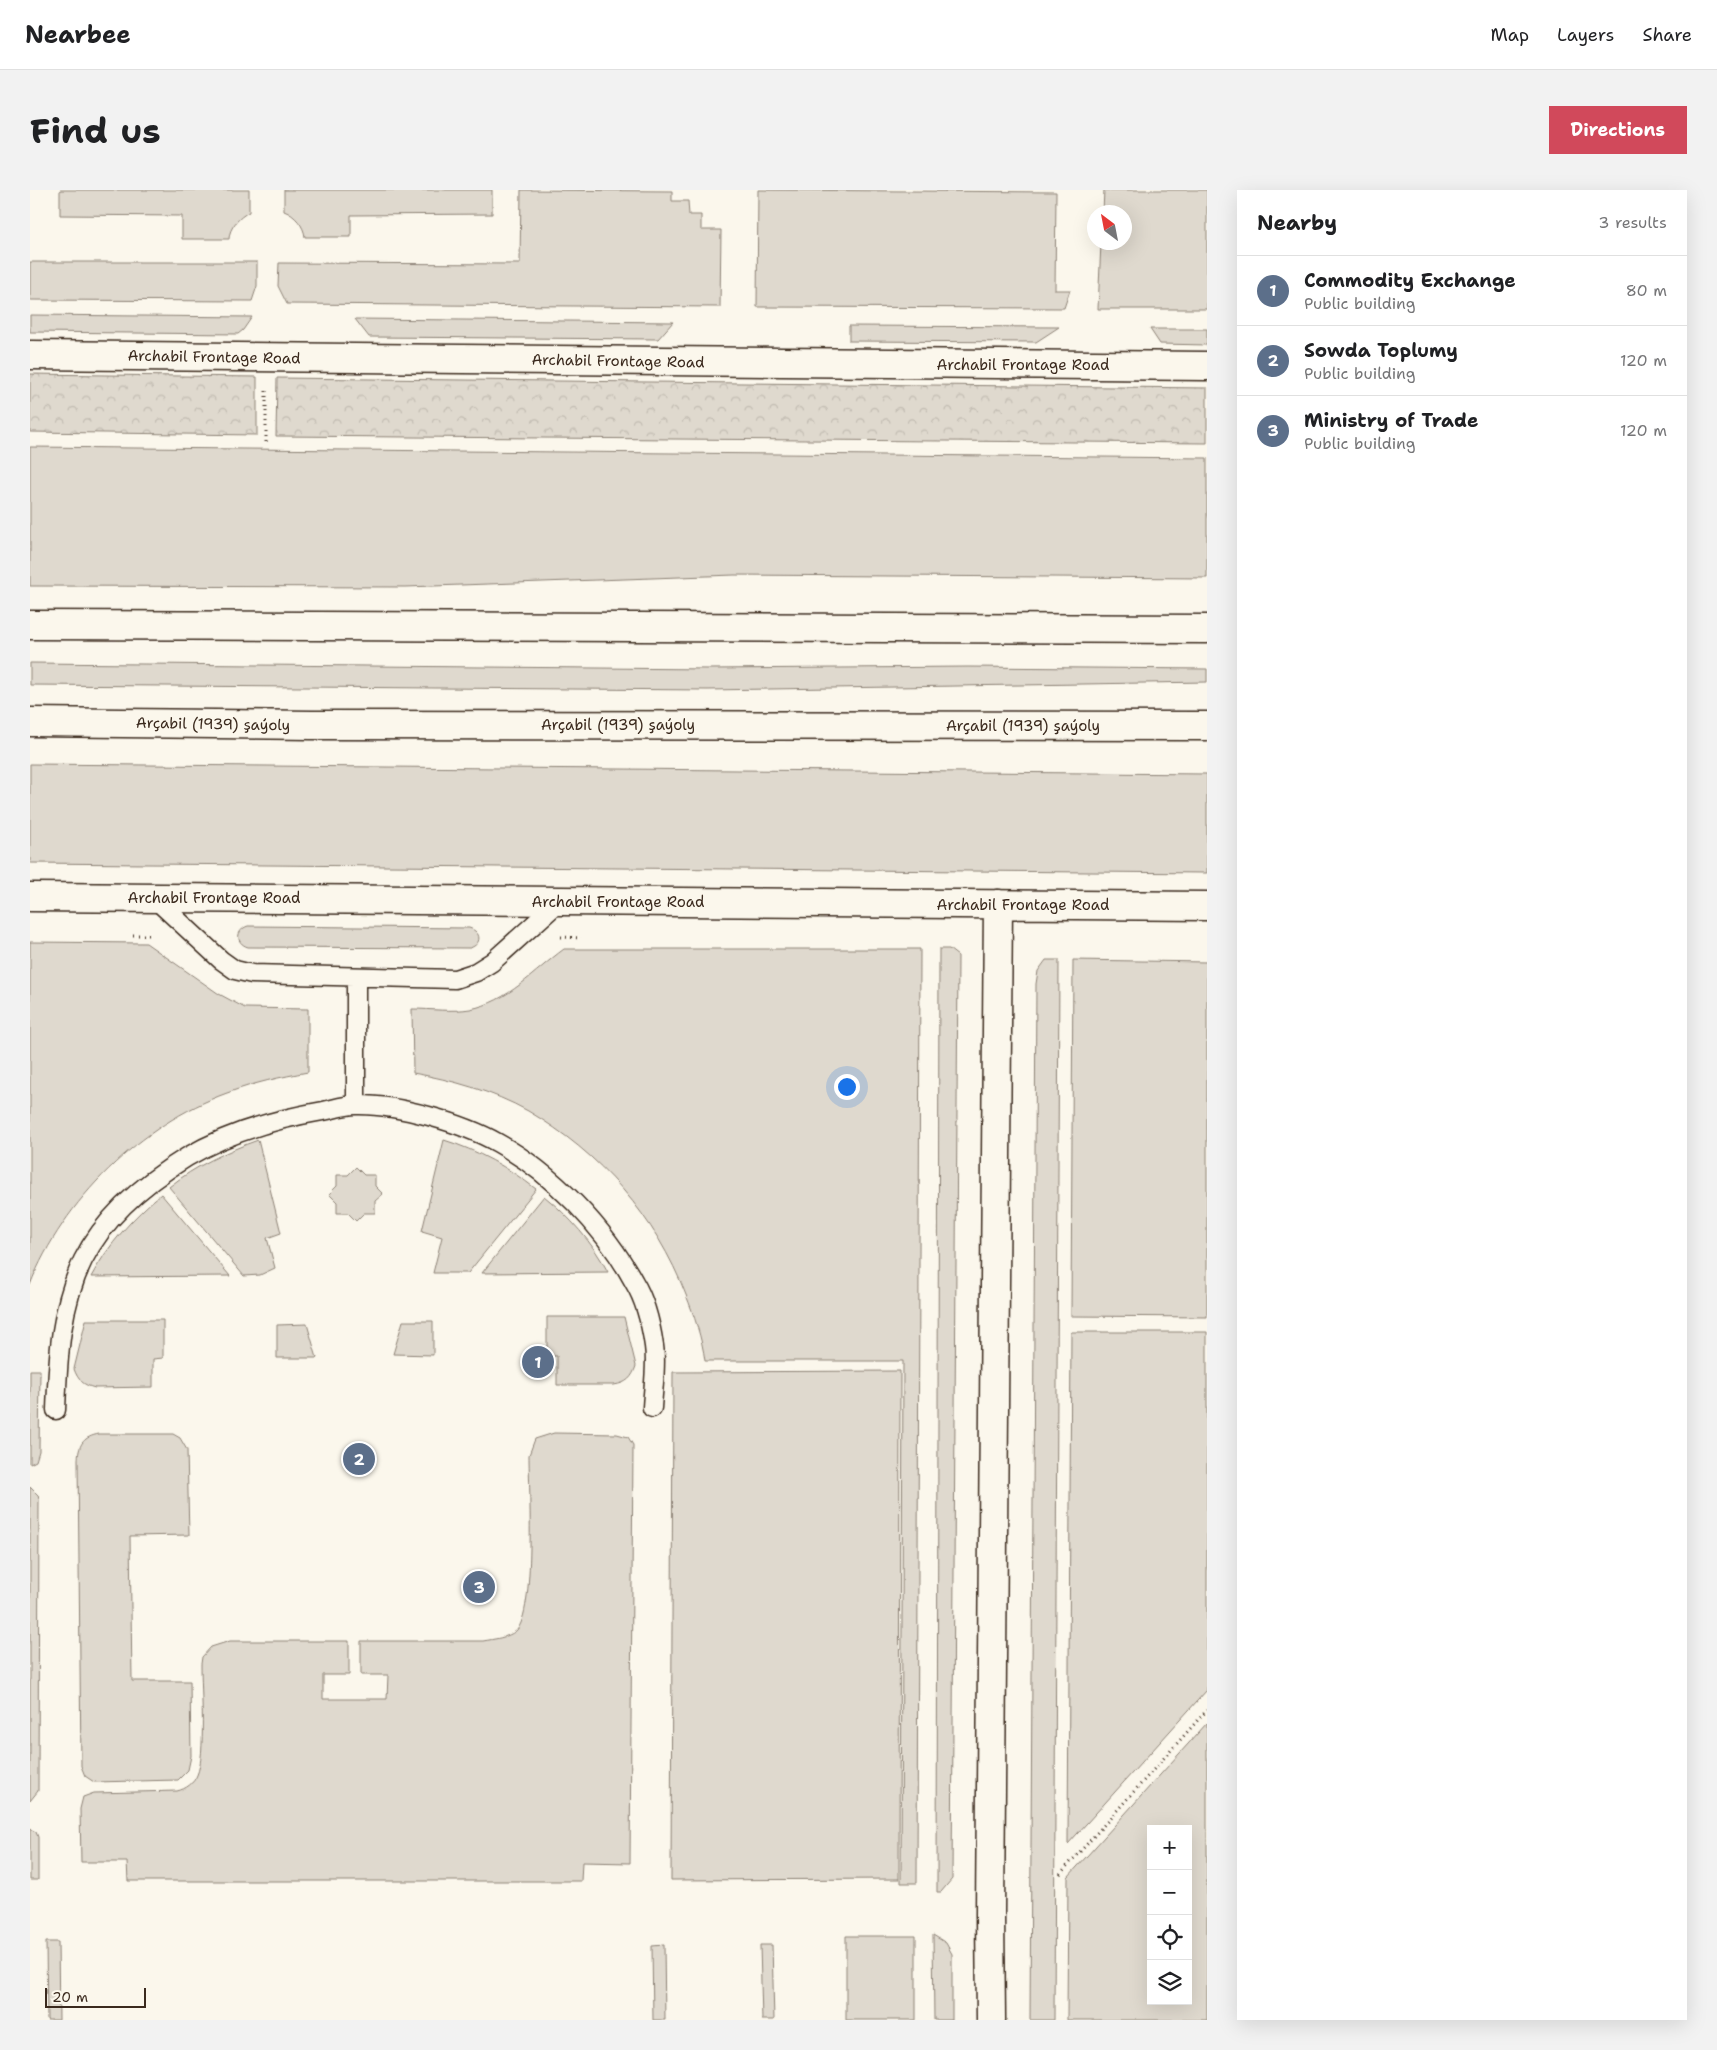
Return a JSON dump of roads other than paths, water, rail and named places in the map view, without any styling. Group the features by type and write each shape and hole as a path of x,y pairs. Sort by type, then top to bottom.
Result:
{"street":[{"name":"Archabil Frontage Road","path":"30,355 1207,366"},
{"path":"30,625 1207,629"},
{"name":"Arçabil (1939) şaýoly","path":"30,722 312,726 1207,726"},
{"name":"Archabil Frontage Road","path":"30,897 1207,906"},
{"path":"991,2020 990,1904 998,904"}],"lane":[{"path":"154,898 221,960 235,970 252,974 455,979 476,972 492,962 560,901"},
{"path":"356,976 356,1105"},
{"path":"56,1410 58,1349 65,1309 84,1260 108,1223 135,1194 174,1165 203,1148 237,1133 285,1119 356,1105 402,1110 444,1120 465,1128 498,1142 534,1167 562,1191 592,1222 635,1283 648,1318 655,1348 652,1408"}],"place":[{"name":"Commodity Exchange","path":"538,1362"},
{"name":"Sowda Toplumy","path":"359,1459"},
{"name":"Ministry of Trade","path":"479,1587"}]}
